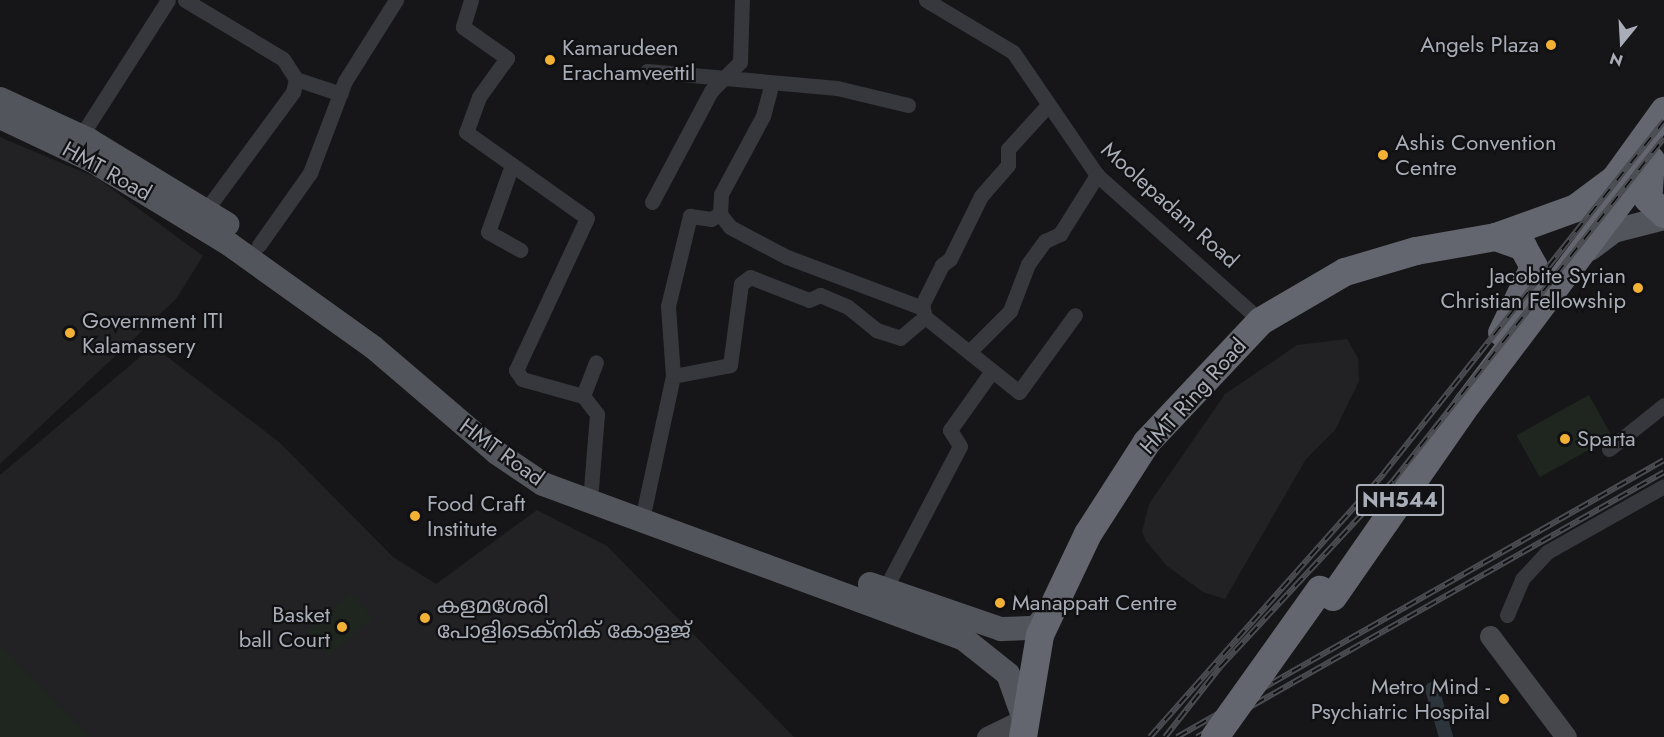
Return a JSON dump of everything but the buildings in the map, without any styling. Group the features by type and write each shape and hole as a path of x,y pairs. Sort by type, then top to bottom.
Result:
{"highway":[{"name":"HMT Ring Road","path":"1023,728 1035,652 1052,606 1088,534 1147,442 1261,321 1345,272 1416,250 1496,237 1576,208 1615,179 1664,111"},
{"path":"1657,151 1648,199 1664,214"},
{"path":"1573,263 1657,151"},
{"name":"NH544","path":"1237,737 1326,594 1510,323 1534,267 1523,247 1496,237"},
{"name":"NH544","path":"1365,538 1573,263"},
{"name":"NH544","path":"1215,737 1326,594"}],"main road":[{"name":"HMT Road","path":"1,106 81,136 206,210 259,245 389,339 518,447 591,488 644,510 1000,629 1036,628 1052,606"},
{"name":"HMT Road","path":"1,106 229,244 373,347 536,480 608,512 878,603 964,639 1008,674 1023,728"},
{"path":"1573,263 1614,231 1664,219"}],"street":[{"path":"81,136 168,0"},
{"path":"185,0 283,59 296,79 341,94"},
{"path":"259,245 310,173 341,94 368,38 396,0"},
{"path":"471,0 464,29 507,58 478,99 466,132 584,214 587,223 516,370 522,380 583,396 597,414 591,488"},
{"path":"652,202 682,138 711,91 730,76 742,54 742,0"},
{"name":"Moolepadam Road","path":"926,0 1013,52 1097,175 1261,321"},
{"path":"646,71 730,76 837,88 908,105"},
{"path":"206,210 293,92 296,79"},
{"path":"772,82 763,116 721,194 720,214 730,226 787,257 924,312 1019,392 1075,315"},
{"path":"673,376 730,365 741,284 750,277 809,300 820,295 848,307 876,330 900,338 924,312 973,210 1008,165 1008,148 1048,105"},
{"path":"512,165 488,232 520,250"},
{"path":"969,352 1010,311 1028,264 1045,241 1060,234 1097,175"},
{"path":"644,510 673,376 668,306 690,216 711,219 720,214"},
{"path":"583,396 596,362"},
{"path":"885,589 960,446 950,430 992,371"},
{"path":"1609,449 1664,405"},
{"path":"1507,615 1521,579 1547,552 1664,486"},
{"path":"1490,636 1566,737"},
{"path":"987,737 1023,728"}],"shaded area":[{"name":"Government ITI Kalamassery","path":"0,137 97,178 203,256 176,299 0,464"},
{"path":"1347,339 1358,358 1359,381 1335,430 1306,459 1225,599 1203,592 1167,566 1146,541 1142,532 1149,504 1225,394 1297,345"},
{"path":"153,346 279,442 393,557 436,584 537,510 607,546 794,737 0,737 0,475"},
{"name":"Sparta","path":"1589,395 1612,437 1540,477 1516,435"},
{"name":"Basket ball Court","path":"351,593 373,618 329,656 307,631"},
{"path":"0,646 8,654 90,737 0,737"}],"waterway":[{"path":"1432,689 1446,737"}],"railway":[{"path":"1150,737 1384,473 1664,121"},
{"path":"1165,737 1220,667 1393,481 1664,138"},
{"path":"1177,737 1664,460"},
{"path":"1197,737 1664,472"}],"place":[{"name":"Angels Plaza","path":"1551,45"},
{"name":"Kamarudeen Erachamveettil","path":"550,60"},
{"name":"Ashis Convention Centre","path":"1383,155"},
{"name":"Jacobite Syrian Christian Fellowship","path":"1638,288"},
{"name":"Government ITI Kalamassery","path":"70,333"},
{"name":"Sparta","path":"1565,439"},
{"name":"Food Craft Institute","path":"415,516"},
{"name":"Manappatt Centre","path":"1000,603"},
{"name":"കളമശേരി പോളിടെക്നിക് കോളജ്","path":"425,618"},
{"name":"Basket ball Court","path":"342,627"},
{"name":"Metro Mind - Psychiatric Hospital","path":"1504,699"}]}
